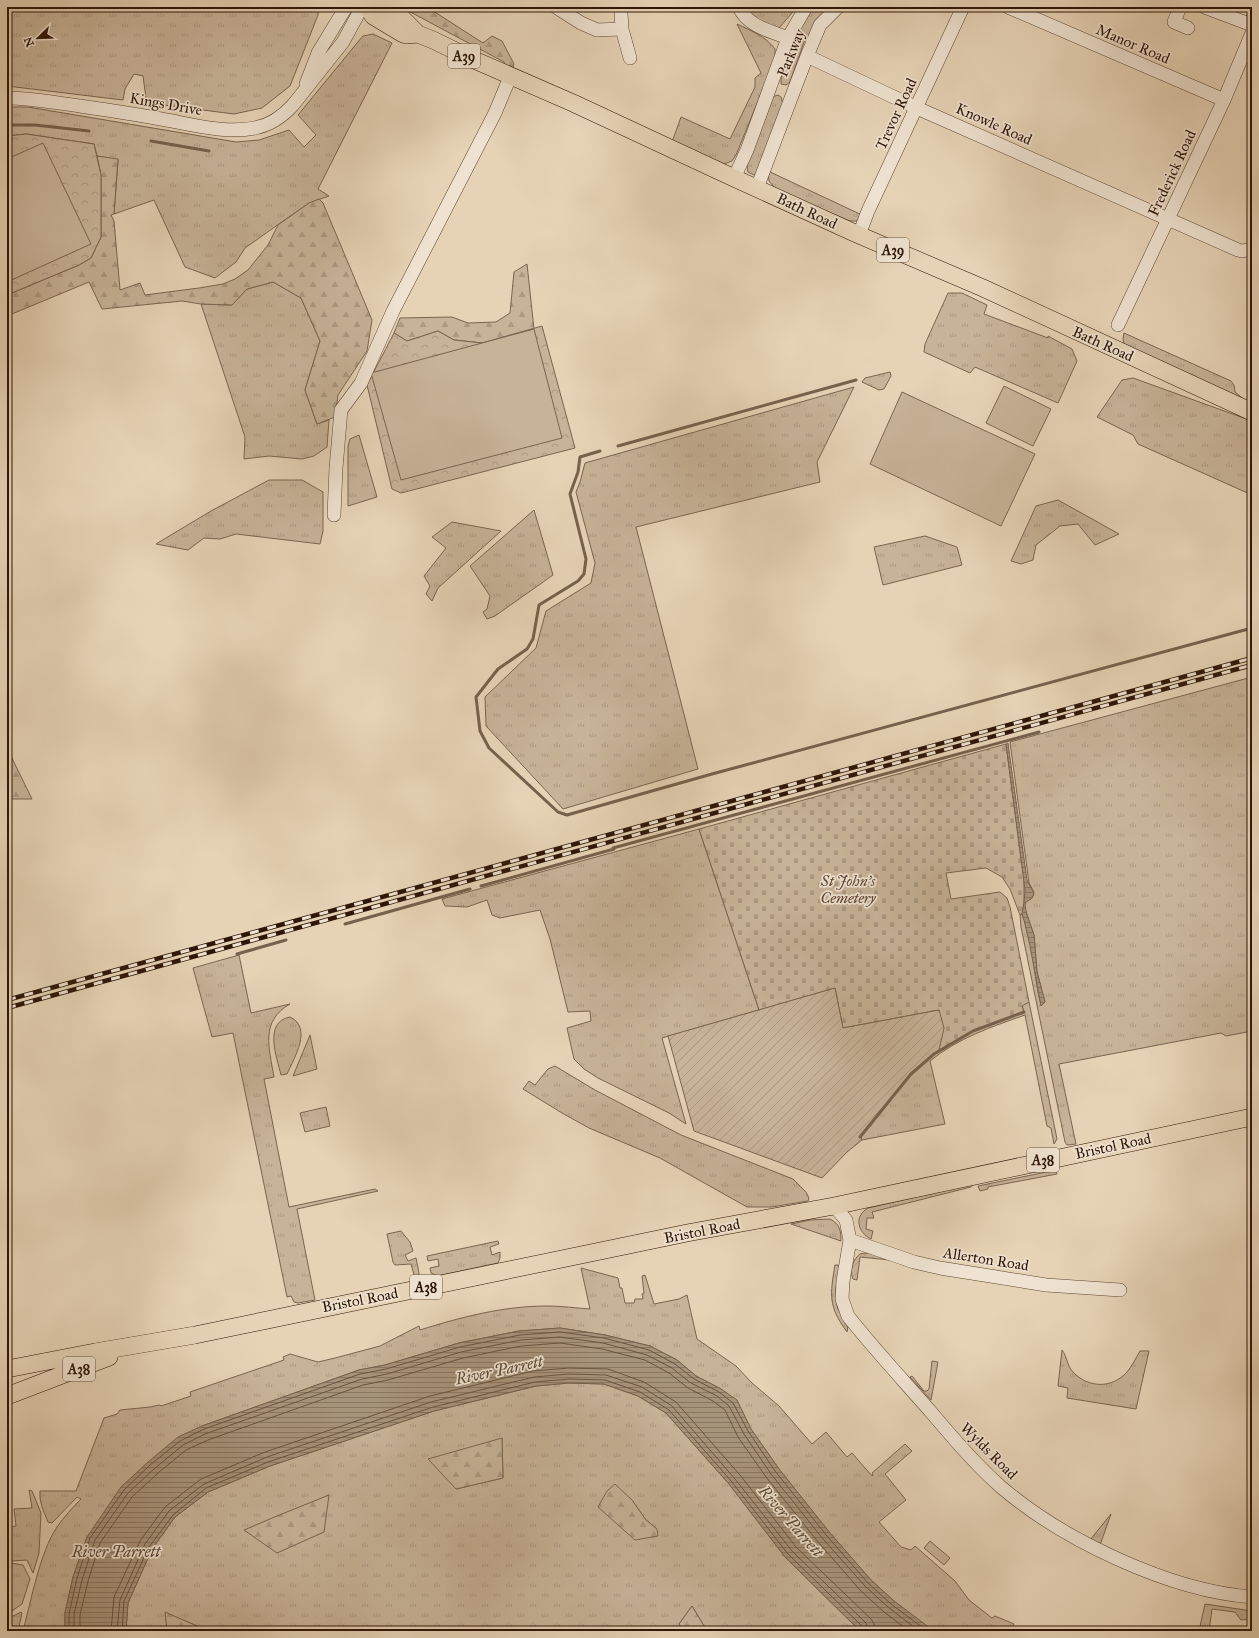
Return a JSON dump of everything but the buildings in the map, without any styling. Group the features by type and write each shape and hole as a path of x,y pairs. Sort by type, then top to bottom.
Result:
{"main road":[{"name":"Bath Road","path":"368,7 373,16 389,27 407,35 418,34 510,77 573,103 859,235 983,288 1252,412"},
{"path":"384,7 399,15 418,34"},
{"name":"Bristol Road","path":"7,1369 150,1343 688,1233 834,1206 1252,1117"},
{"name":"Bristol Road","path":"7,1396 150,1343"}],"street":[{"name":"Kings Drive","path":"305,90 309,73 318,53 346,7"},
{"name":"Kings Drive","path":"7,98 36,100 145,116 213,128 244,130 256,128 275,121 286,113 348,36 362,7"},
{"path":"556,7 581,23 597,30 622,29"},
{"path":"739,7 742,14 752,22 788,38"},
{"name":"Parkway","path":"734,178 747,150 788,38 806,7"},
{"name":"Parkway","path":"757,188 806,56 820,25 838,7"},
{"name":"Trevor Road","path":"859,235 868,211 963,7"},
{"name":"Manor Road","path":"1008,7 1224,100"},
{"path":"1180,7 1174,22 1188,28"},
{"path":"1204,7 1252,24"},
{"path":"621,14 622,29 630,58"},
{"name":"Frederick Road","path":"1118,325 1224,100 1252,33"},
{"name":"Knowle Road","path":"806,56 917,108 1168,220 1238,250 1242,251 1252,249"},
{"path":"334,515 341,410 361,383 393,312 495,112 510,77"},
{"name":"Parkway","path":"771,86 792,94"},
{"name":"Wylds Road","path":"834,1206 846,1220 850,1240 843,1281 842,1299 848,1316 952,1437 1001,1487 1028,1508 1062,1529 1126,1563 1195,1586 1231,1595 1252,1597"},
{"name":"Allerton Road","path":"850,1240 914,1262 940,1268 1046,1285 1120,1290"}],"green space":[{"path":"7,7 318,7 318,15 290,86 262,108 234,114 148,103 143,76 134,74 125,89 123,100 7,86"},
{"path":"401,7 427,7 483,43 492,36 502,41 514,64 510,77 504,62"},
{"path":"740,7 797,7 779,28 762,24"},
{"path":"814,7 831,7 804,42 790,82 786,85 781,84 784,65 792,44"},
{"path":"737,24 758,34 771,44 775,49 775,59 736,155 732,161 724,164 672,142 681,117 730,139 755,87 755,78 761,73"},
{"path":"373,34 392,43 318,189 329,196 309,203 245,248 236,262 215,278 185,267 154,200 114,214 118,160 97,156 94,144 26,134 7,136 7,107 28,107 236,142 259,140 289,130 304,147 316,135 298,115 363,36"},
{"path":"778,95 781,97 783,104 759,170 754,175 748,172 747,165 772,97"},
{"path":"26,134 94,144 101,175 101,237 91,258 79,265 7,295 7,136"},
{"path":"43,143 91,244 7,282 7,159"},
{"path":"97,156 118,159 114,214 111,215 114,221 120,290 140,283 145,295 223,284 235,279 248,270 268,245 278,225 309,203 319,199 323,203 372,320 367,351 338,395 335,417 317,424 305,390 320,341 301,298 273,282 247,289 232,305 201,304 182,301 102,309 89,282 7,316 7,295 79,265 91,258 101,237 101,175"},
{"path":"768,171 862,215 857,221 850,221 777,191 769,181"},
{"path":"527,264 534,329 483,343 454,340 438,331 407,341 394,333 400,318 452,317 468,323 496,322 510,313 514,272"},
{"path":"273,282 301,298 320,341 305,390 317,424 329,420 327,447 314,456 302,459 269,456 244,459 245,437 201,304 231,305 247,289"},
{"path":"948,293 962,293 987,305 984,314 1048,338 1048,336 1072,349 1077,361 1058,403 975,367 970,373 924,352 925,344"},
{"path":"542,326 575,448 401,493 392,489 367,385 394,333 407,341 438,331 454,340 482,343"},
{"path":"534,329 562,438 401,480 371,373"},
{"path":"1124,333 1231,381 1234,385 1235,392 1246,401 1124,344"},
{"path":"890,372 891,376 884,389 879,390 862,382 865,378"},
{"path":"1133,378 1252,421 1252,495 1138,444 1133,435 1097,417 1122,380"},
{"path":"1004,386 1051,409 1033,446 986,423"},
{"path":"854,387 817,462 820,482 636,527 698,769 563,809 486,726 485,697 536,648 546,611 591,583 595,563 576,492 585,463"},
{"path":"902,392 1035,454 1001,526 870,464"},
{"path":"359,435 377,497 348,506 348,446 350,439"},
{"path":"269,480 302,480 323,492 323,531 320,544 236,534 220,539 204,538 188,550 156,544 211,511"},
{"path":"1058,500 1119,534 1095,545 1078,524 1060,526 1036,545 1033,560 1021,564 1011,561 1036,506"},
{"path":"534,510 553,575 495,616 487,619 483,612 487,609 490,596 470,566"},
{"path":"452,522 501,531 438,588 432,601 426,594 430,586 424,576 446,548 432,537"},
{"path":"925,536 957,547 962,565 883,585 874,547"},
{"path":"1252,677 1252,1031 1226,1036 1221,1033 1059,1064 1076,1144 1067,1145 1065,1142 1021,927 1020,915 1022,914 1029,935 1036,983 1041,1005 1045,1002 1037,972 1034,935 1024,903 1032,898 1034,892 1029,883 1010,742"},
{"name":"St John's Cemetery","path":"1006,744 1024,880 1024,903 1022,914 1020,915 1010,889 1002,877 986,868 946,873 951,899 1000,892 1007,898 1029,1002 1022,1006 1024,1012 973,1031 939,1050 939,1010 843,1028 835,988 759,1010 699,829"},
{"path":"7,748 32,799 7,799"},
{"path":"699,829 759,1010 662,1038 686,1124 669,1113 598,1078 584,1069 574,1059 567,1028 591,1021 590,1011 568,1012 550,939 540,910 500,918 492,915 487,900 467,907 445,906 442,899"},
{"path":"239,955 251,1013 290,1004 280,1011 274,1018 270,1027 269,1046 274,1077 264,1079 289,1207 375,1189 378,1191 297,1209 315,1300 298,1303 294,1302 291,1296 287,1297 233,1033 212,1037 193,968"},
{"path":"835,988 843,1028 939,1010 944,1028 939,1050 911,1074 861,1137 862,1140 847,1152 822,1178 694,1131 668,1036"},
{"path":"1029,1002 1057,1139 1054,1144 1051,1128 1047,1126 1025,1015 987,1029 963,1040 930,1061 945,1124 862,1140 860,1137 885,1108 908,1077 928,1058 940,1049 967,1034 1024,1012 1022,1005"},
{"path":"290,1017 297,1022 300,1028 300,1044 287,1074 281,1075 275,1050 274,1033 282,1020"},
{"path":"310,1035 317,1069 293,1076"},
{"path":"555,1066 595,1090 681,1135 793,1179 806,1192 809,1198 808,1201 772,1207 747,1207 660,1158 589,1128 523,1089 529,1081 535,1085 548,1069"},
{"path":"326,1107 330,1126 305,1132 300,1113"},
{"path":"1056,1170 1057,1174 988,1187 988,1189 980,1191 978,1186"},
{"path":"973,1184 971,1187 872,1212 874,1218 867,1218 866,1229 873,1231 871,1239 866,1236 860,1228 859,1219 868,1208"},
{"path":"830,1219 836,1223 839,1228 841,1241 791,1224 810,1220"},
{"path":"401,1231 410,1242 413,1251 405,1255 408,1261 416,1258 419,1273 418,1279 415,1278 411,1264 395,1265 393,1262 387,1234"},
{"path":"498,1241 499,1244 490,1247 492,1255 500,1252 498,1263 437,1276 431,1273 430,1268 439,1266 438,1259 428,1261 427,1256"},
{"path":"860,1254 878,1254 890,1260 860,1257 857,1280 853,1279 851,1272 854,1262"},
{"path":"835,1265 838,1265 840,1268 836,1288 836,1299 838,1309 848,1329 847,1332 836,1315 832,1300 832,1284"},
{"path":"581,1268 618,1278 625,1303 634,1303 635,1299 643,1299 642,1294 644,1293 642,1276 645,1275 654,1304 679,1299 687,1295 697,1339 736,1366 752,1383 779,1406 812,1444 826,1432 847,1457 852,1453 872,1476 872,1473 905,1444 912,1451 885,1474 906,1500 879,1522 901,1547 911,1550 915,1546 955,1581 969,1600 992,1618 995,1616 1014,1624 1010,1631 934,1631 930,1629 894,1601 871,1580 830,1533 779,1469 751,1429 736,1400 721,1389 696,1376 677,1360 650,1346 605,1335 560,1328 519,1331 459,1343 385,1365 359,1370 202,1426 87,1537 73,1577 65,1613 65,1631 23,1631 41,1563 51,1537 68,1513 81,1499 77,1497 52,1523 48,1522 43,1511 40,1491 76,1491 104,1418 117,1414 120,1410 161,1406 191,1396 190,1392 284,1360 283,1357 290,1354 318,1362 380,1346 419,1326 420,1330 499,1310 531,1306 590,1309"},
{"path":"1062,1350 1069,1367 1073,1372 1079,1377 1093,1384 1107,1384 1121,1378 1129,1370 1140,1351 1149,1351 1136,1409 1067,1398 1068,1388 1058,1386"},
{"path":"932,1361 938,1362 931,1400 910,1377 912,1376 924,1391 927,1391 929,1389"},
{"path":"569,1383 604,1384 638,1396 666,1413 729,1484 785,1557 862,1631 707,1631 692,1606 679,1624 684,1631 198,1631 197,1626 166,1613 167,1631 126,1631 128,1603 152,1549 175,1517 208,1492 270,1466 434,1411 536,1386","holes":["502,1438 503,1478 456,1489","607,1491 632,1500 646,1520 657,1529"]},
{"path":"502,1438 503,1478 456,1489 428,1459"},
{"path":"615,1484 632,1500 646,1520 657,1529 658,1536 635,1540 598,1507 607,1491"},
{"path":"29,1490 32,1491 41,1513 39,1553 33,1573 27,1560 11,1561 10,1558 7,1558 7,1528 16,1526 14,1509 32,1508"},
{"path":"329,1495 324,1532 277,1553 244,1530 277,1516"},
{"path":"1111,1514 1100,1545 1090,1540"},
{"path":"930,1541 950,1558 944,1565 924,1548"},
{"path":"11,1563 23,1565 30,1579 22,1604 9,1613 7,1611 7,1607 10,1605 7,1588 7,1569 11,1568"},
{"path":"1205,1604 1252,1611 1252,1616 1249,1619 1241,1620 1235,1612 1212,1609 1209,1631 1199,1631"},
{"path":"692,1606 707,1631 684,1631 679,1624"},
{"path":"21,1612 18,1631 7,1631 7,1616 13,1616"},
{"path":"165,1612 197,1626 198,1631 167,1631"}],"water":[{"path":"1008,743 1027,880 1034,894 1032,898 1025,903 1026,912 1034,935 1037,972 1045,1002 1041,1006 1030,946 1022,914 1025,890 1006,744"},
{"name":"River Parrett","path":"560,1328 605,1335 650,1346 677,1360 696,1376 721,1389 737,1400 751,1429 779,1469 830,1533 871,1580 894,1601 934,1631 862,1631 785,1557 729,1484 666,1413 638,1396 604,1384 569,1383 536,1386 434,1411 270,1466 208,1492 175,1517 152,1549 128,1603 126,1631 65,1631 65,1613 73,1577 87,1537 121,1487 178,1437 202,1426 359,1370 385,1365 459,1343 519,1331"}],"waterway":[{"path":"7,125 35,125 89,131"},
{"path":"151,141 209,151"},
{"path":"618,446 856,380"},
{"path":"600,451 580,457 578,472 570,494 586,559 584,574 578,581 539,605 533,639 527,649 498,669 476,697 480,731 489,748 558,812 567,815 712,774 1252,628"},
{"path":"613,848 1039,732"},
{"path":"481,886 614,849"},
{"path":"345,924 470,889"},
{"path":"237,954 286,940"},
{"path":"860,1137 911,1074 934,1054 973,1031 1024,1012"}],"railway":[{"path":"7,1000 1252,658"},
{"path":"7,1008 1252,665"}]}
